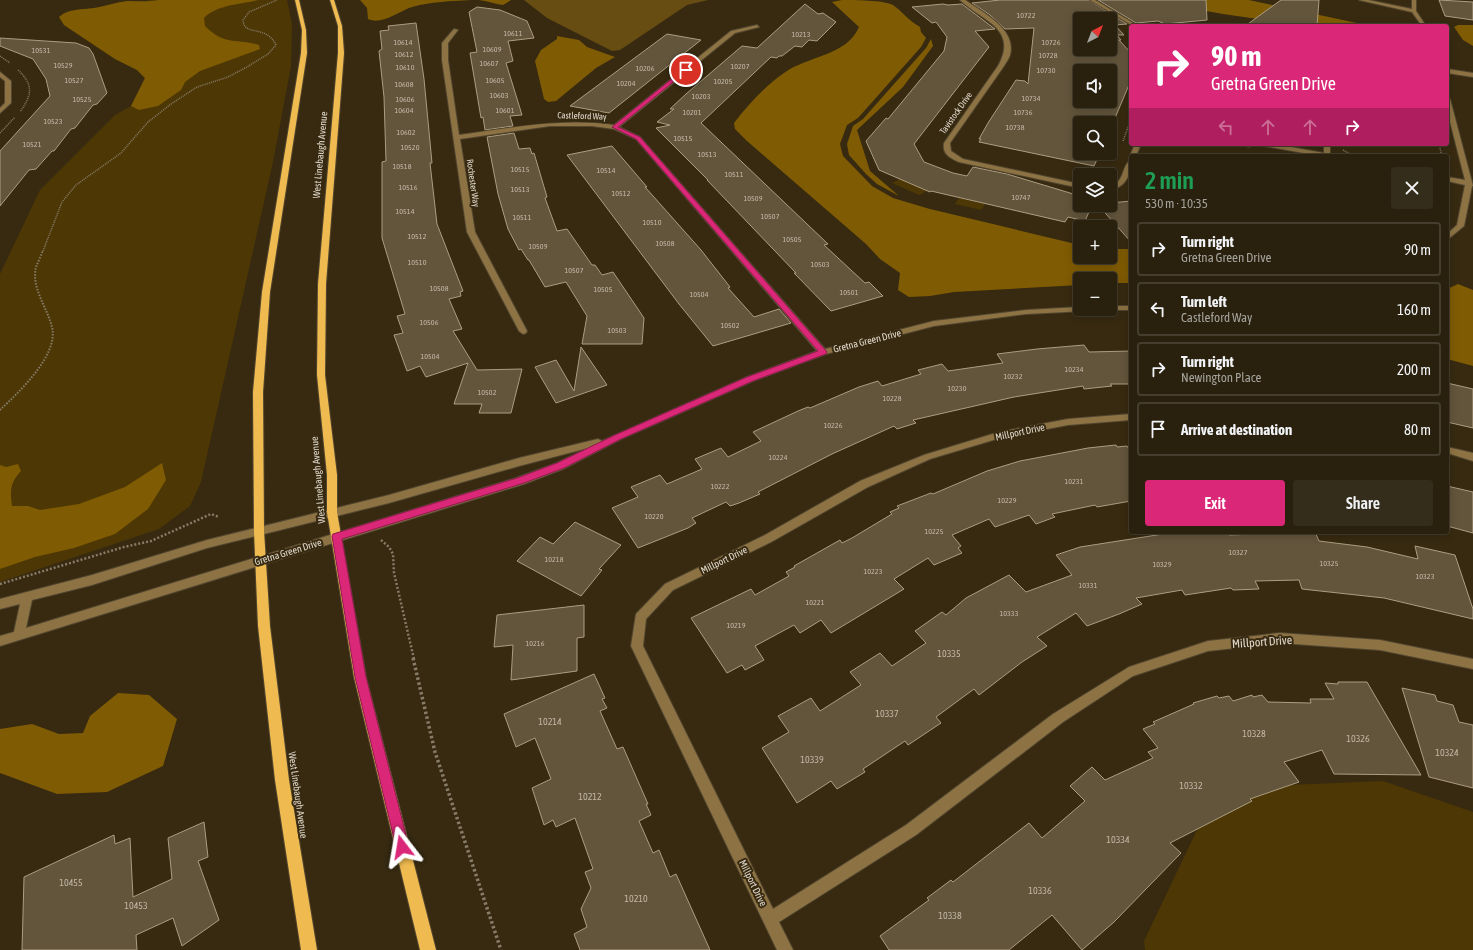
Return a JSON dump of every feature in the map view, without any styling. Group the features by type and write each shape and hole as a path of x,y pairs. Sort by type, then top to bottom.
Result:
{"main road":[{"name":"West Linebaugh Avenue","path":"297,0 304,30 304,52 266,292 258,392 259,561 264,626 282,772 309,950"},
{"name":"West Linebaugh Avenue","path":"332,0 340,26 341,53 322,284 321,375 332,475 332,512 360,677 428,950"}],"street":[{"name":"Tavistock Drive","path":"962,0 1001,29 1008,43 1007,55 1001,66 947,143 946,147 948,152 952,157 962,161 1073,185"},
{"path":"1092,0 1133,24"},
{"path":"1361,0 1414,11"},
{"path":"1414,0 1414,11 1423,24"},
{"path":"615,127 733,32 757,26"},
{"name":"Rochester Way","path":"456,30 445,43 445,60 458,137 471,232 523,331"},
{"path":"1449,71 1473,75"},
{"path":"0,74 8,80 8,103 0,111"},
{"path":"1449,107 1471,183 1460,226 1449,236"},
{"name":"Castleford Way","path":"458,137 550,124 592,124 615,127 638,138 823,352"},
{"path":"1275,146 1317,154"},
{"path":"1117,186 1124,181 1129,167"},
{"path":"1449,178 1471,183"},
{"path":"1117,308 1129,308"},
{"name":"Gretna Green Drive","path":"0,641 337,536 520,481 560,466 618,437 750,379 823,352 934,324 1026,312 1073,310"},
{"name":"Millport Drive","path":"785,950 638,646 640,617 669,587 769,538 864,484 927,457 999,435 1068,422 1129,417"},
{"name":"Gretna Green Drive","path":"0,604 92,580 208,544 618,437"},
{"path":"1449,451 1473,457"},
{"path":"19,635 27,596"},
{"name":"Millport Drive","path":"771,919 911,830 1058,718 1129,672 1208,646 1280,638 1380,645 1473,664"}],"path":[{"path":"0,410 19,393 44,360 51,341 53,328 40,298 35,279 36,268 59,208 66,194 76,185 121,153 148,122 171,104 198,87 236,73 268,54 276,45 273,37 266,32 247,28 244,26 242,20 247,13 271,5 278,0"},
{"path":"1343,147 1345,152 1352,154"},
{"path":"0,584 124,547 151,541 212,514 219,517"},
{"path":"381,540 389,546 394,557 394,573 435,752 501,950"}],"shaded area":[{"path":"149,0 287,0 292,24 291,66 273,162 201,482 190,506 159,529 0,582 0,274 40,190 115,115 131,106 145,79 137,70 115,59 64,25 59,17 67,12 76,10 126,2 145,2"},
{"path":"258,0 222,7 204,18 205,26 218,36 225,39 259,45 260,49 200,71 185,82 181,90 158,106 139,110 131,106 145,78 137,70 115,59 64,25 59,17 71,11 128,1"},
{"path":"360,0 479,0 424,4 409,8 389,18 378,21 368,19 367,8"},
{"path":"479,0 511,0 503,5"},
{"path":"524,0 708,0 687,5 620,50 612,51 547,18"},
{"path":"842,0 861,0 888,3 893,5 920,27 921,32 926,38 921,47 858,118 847,125 840,144 843,156 872,186 893,198 930,209 1073,243 1073,264 1117,264 1117,249 1129,249 1129,283 1117,283 1117,272 1073,272 1073,285 954,292 930,296 909,297 898,290 900,273 880,259 866,244 747,141 735,129 734,123 757,96 777,78 793,67 836,50 853,37 859,27 832,2"},
{"path":"1171,0 1249,0 1362,24 1294,24 1190,8"},
{"path":"1458,25 1473,25 1473,46 1463,40 1454,27"},
{"path":"557,36 579,40 587,47 615,57 596,68 556,101 548,102 544,99 535,61 541,50 557,39"},
{"path":"931,39 933,46 903,87 857,130 870,171 899,196 877,184 866,174 849,155 847,144 853,126 863,119 926,48"},
{"path":"900,179 927,191 919,195 892,183"},
{"path":"959,198 985,204 981,210 955,204"},
{"path":"1458,284 1473,290 1473,366 1449,360 1449,288"},
{"path":"162,463 166,480 148,509 115,534 74,548 35,557 0,569 0,465 6,467 18,464 21,471 13,483 11,495 12,506 28,506 40,510 79,504 125,487"},
{"path":"118,693 149,695 177,719 163,766 107,792 57,794 0,773 0,729 32,724 59,734 83,733 90,716"},
{"path":"1383,781 1473,812 1473,950 1145,950 1144,941 1217,788"}],"building":[{"path":"1000,0 1089,0 1108,12 1073,12 1073,56 1117,56 1117,35 1121,40 1119,40 1129,51 1129,85 1116,116 1073,116 1073,160 1097,160 1094,166 979,142 981,139 979,139 988,123 1016,80 1025,81 1028,84 1034,28 1005,29 990,15 972,3"},
{"path":"1098,0 1206,0 1207,20 1165,24 1158,21 1136,23"},
{"path":"1281,0 1319,0 1317,24 1248,24"},
{"path":"1439,0 1473,2 1473,20 1445,16"},
{"path":"805,4 818,14 823,13 836,22 817,41 809,40 802,47 795,46 782,56 777,58 771,57 701,123 828,244 824,245 865,283 869,282 883,296 831,311 708,180 656,128 670,125 657,122 674,109 670,109 742,46 757,48"},
{"path":"962,4 995,29 975,31 989,47 914,144 924,162 953,173 967,176 973,167 1007,174 1073,194 1073,212 1089,212 1085,220 1068,217 1065,222 930,192 879,170 866,141 886,118 888,119 944,51 947,37 936,22 932,23 912,7"},
{"path":"477,7 500,10 527,21 534,38 508,41 513,61 506,63 522,115 510,116 513,126 485,130 483,117 481,118 470,53 477,52 469,12"},
{"path":"1117,18 1127,24 1117,25"},
{"path":"416,23 424,79 432,163 430,163 437,224 463,291 460,292 461,296 449,299 462,329 453,331 477,370 522,369 511,413 479,413 482,404 454,404 468,363 426,377 420,366 407,371 394,335 403,333 397,316 405,314 382,238 382,162 386,161 384,97 379,51 382,49 380,31 389,30 388,26"},
{"path":"1117,27 1124,35 1117,35"},
{"path":"667,34 701,40 609,113 570,106"},
{"path":"0,38 76,43 89,48 93,54 107,93 97,104 93,105 75,128 71,129 54,151 52,151 36,169 29,170 0,206 0,151 50,96 46,79 33,59 0,46"},
{"path":"514,133 519,149 530,148 532,154 534,153 547,197 545,198 557,231 567,229 592,265 595,265 602,275 613,272 644,318 642,344 582,344 587,316 566,282 545,287 529,260 521,249 519,250 508,229 498,194 487,137"},
{"path":"612,146 647,187 645,187 701,250 730,287 728,288 754,317 779,309 791,323 713,346 679,304 567,155"},
{"path":"1129,201 1129,240 1117,226 1117,220 1111,220 1104,212 1117,212 1117,202"},
{"path":"1084,345 1089,352 1129,351 1129,384 1110,384 1112,386 1084,389 1083,386 1014,397 913,420 916,423 897,429 894,426 832,454 758,492 760,494 730,506 726,502 692,518 696,523 688,528 638,548 612,508 638,497 631,487 660,475 667,484 702,469 695,459 721,448 728,457 761,441 753,432 798,411 808,407 810,408 859,387 878,381 882,386 921,374 918,370 942,364 948,371 1003,363 997,354"},
{"path":"581,347 607,385 556,403 535,367 556,360 574,391"},
{"path":"1449,383 1473,389 1473,428 1449,422"},
{"path":"1116,445 1117,447 1127,446 1129,449 1129,501 1097,507 1095,505 1052,514 1055,517 1036,524 1029,515 995,527 989,519 952,535 961,546 958,548 962,553 934,565 928,558 894,579 904,589 831,633 821,620 800,633 794,625 755,646 764,660 745,670 742,665 727,673 691,618 751,589 755,595 789,576 786,572 795,567 794,566 840,540 842,543 852,538 892,514 890,512 899,508 897,506 931,493 933,494 987,471 1020,461 1088,448"},
{"path":"1449,486 1473,492 1473,533 1449,527"},
{"path":"575,522 621,545 599,569 602,570 581,596 517,561 540,537 553,544"},
{"path":"1163,534 1316,534 1319,541 1367,547 1418,559 1415,546 1455,555 1473,609 1473,619 1384,598 1302,589 1299,580 1255,581 1259,589 1233,590 1231,588 1185,595 1182,590 1136,598 1142,604 1087,626 1076,613 1037,637 1047,646 1022,662 979,695 974,689 936,717 941,723 908,745 905,741 863,769 865,772 837,789 831,781 797,803 762,748 789,732 778,716 811,698 820,711 861,685 850,672 880,653 892,666 926,643 915,631 942,612 946,615 966,598 1009,575 1026,592 1072,575 1056,555 1080,547"},
{"path":"584,605 584,637 577,638 577,671 511,680 513,645 494,647 497,615"},
{"path":"594,674 605,698 602,699 607,708 600,711 617,749 623,747 648,804 646,804 651,815 639,821 653,853 659,850 670,877 676,874 710,950 580,950 574,934 587,927 581,909 591,888 585,872 593,869 575,818 556,827 553,820 544,825 532,788 551,779 535,738 516,747 504,714"},
{"path":"1338,682 1367,682 1421,775 1334,774 1322,750 1284,762 1299,782 1250,799 1252,801 1170,843 1181,853 1114,922 1082,950 1052,915 1009,950 889,950 880,936 929,900 927,898 951,880 953,882 1029,823 1042,838 1085,801 1070,786 1092,767 1105,780 1153,758 1148,752 1158,748 1143,729 1155,724 1153,722 1194,704 1193,703 1217,696 1219,698 1229,696 1233,701 1252,695 1253,697 1262,695 1268,702 1311,703 1310,699 1334,699 1325,683 1338,684"},
{"path":"1402,688 1435,695 1437,701 1453,705 1459,722 1473,725 1473,788 1429,777"},
{"path":"204,822 208,857 198,861 219,920 182,946 173,918 136,935 137,950 22,950 24,877 114,835 115,844 130,838 133,897 172,879 168,838"}],"route":[{"path":"402,847 360,677 337,536 520,481 560,466 618,437 750,379 823,352 638,138 615,127 686,70"}]}
